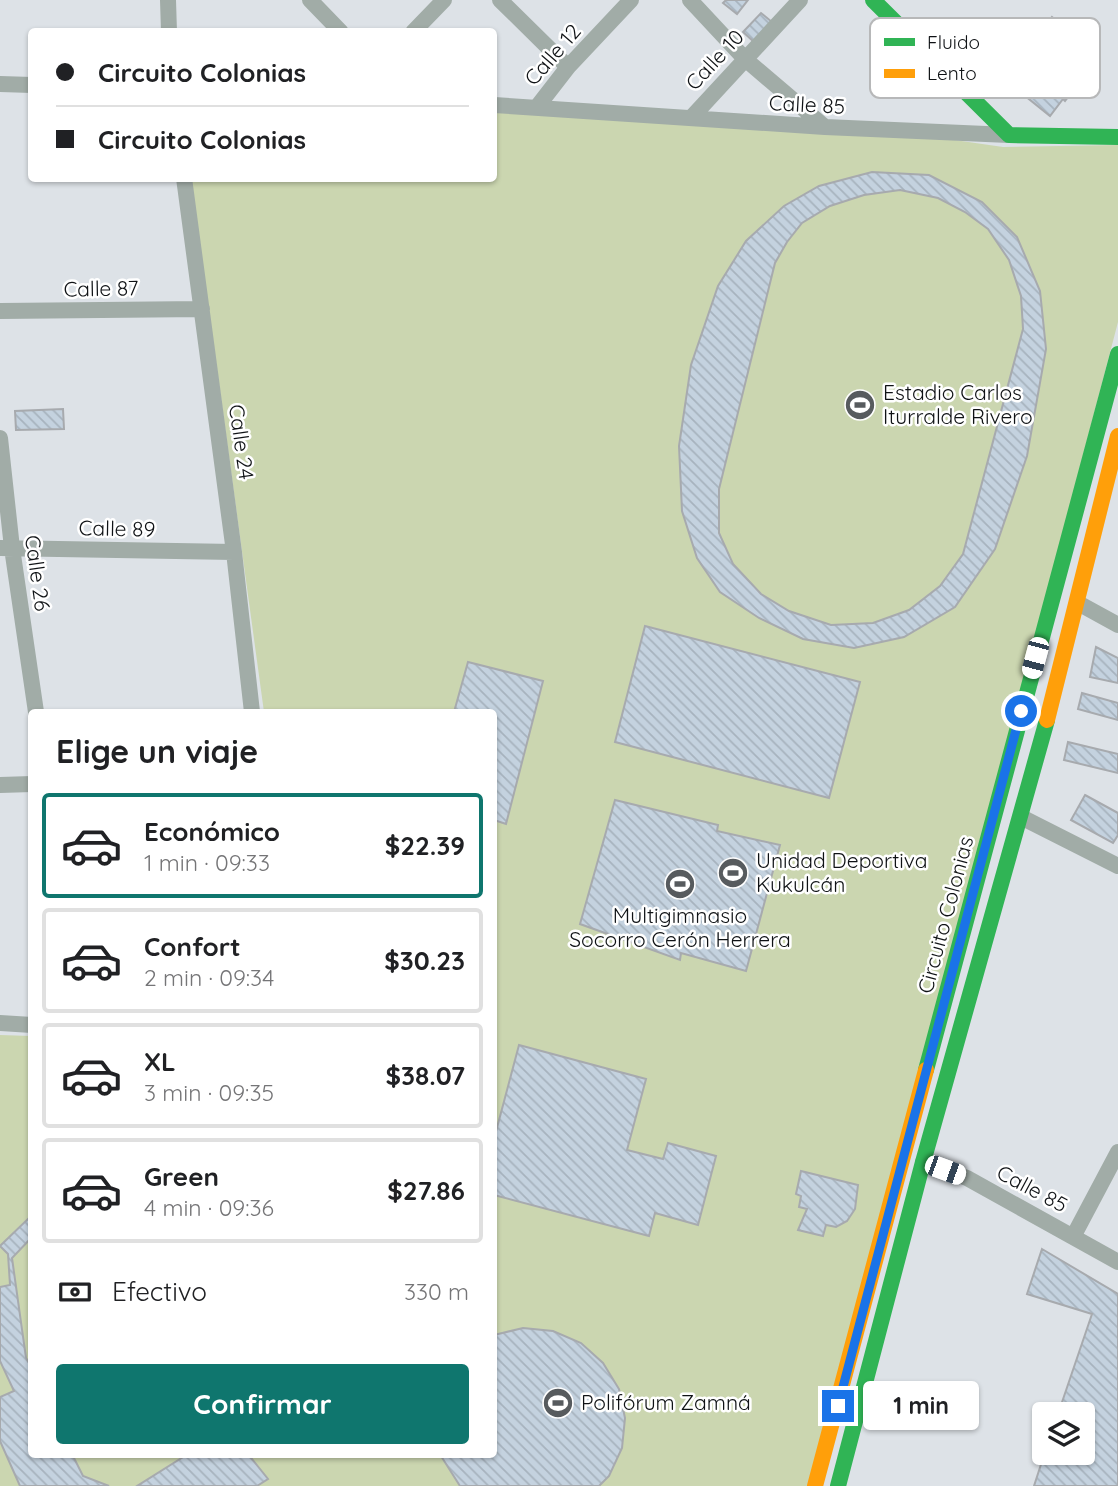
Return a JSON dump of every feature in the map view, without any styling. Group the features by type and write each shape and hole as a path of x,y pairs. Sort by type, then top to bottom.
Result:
{"main road":[{"path":"873,0 891,18"},
{"path":"972,98 1009,135"},
{"name":"Calle 85","path":"1009,135 1118,137"},
{"name":"Circuito Colonias","path":"815,1486 1048,606 1118,354"},
{"name":"Circuito Colonias","path":"838,1486 923,1162 1021,817 1118,436"},
{"path":"924,1082 944,1087"}],"street":[{"path":"168,0 169,28"},
{"path":"310,0 337,28"},
{"path":"417,28 443,0"},
{"path":"500,0 568,67"},
{"name":"Calle 12","path":"537,107 568,67 631,0"},
{"path":"690,0 745,59 825,127"},
{"name":"Calle 10","path":"691,118 800,0"},
{"path":"0,84 28,85"},
{"name":"Calle 85","path":"497,105 825,127 1009,135"},
{"name":"Calle 24","path":"185,182 234,552 252,709"},
{"name":"Calle 87","path":"0,311 202,309"},
{"name":"Calle 26","path":"0,438 6,548 35,709"},
{"name":"Calle 89","path":"6,548 234,552"},
{"path":"1077,603 1118,625"},
{"path":"0,785 28,784"},
{"path":"1021,817 1118,866"},
{"path":"0,1023 28,1025"},
{"path":"1074,1235 1118,1152"},
{"name":"Calle 85","path":"923,1162 967,1178 1074,1235 1118,1262"}],"green space":[{"name":"Unidad Deportiva Kukulcán","path":"497,109 802,118 1003,147 1118,145 1118,322 813,1486 0,1486 0,1035 28,1036 28,1458 497,1458 497,709 264,709 191,182 497,182"}],"building":[{"path":"726,0 748,0 737,14 723,3"},
{"path":"761,13 772,22 754,42 743,32"},
{"path":"1028,98 1067,98 1065,101 1063,99 1050,116"},
{"path":"872,172 929,175 982,202 1017,237 1040,291 1046,349 1027,456 995,549 955,607 904,637 854,648 803,639 759,618 720,592 697,558 682,511 679,446 691,365 718,286 746,241 784,206 819,186","holes":["900,190 938,198 965,212 988,229 1009,260 1021,296 1023,329 963,554 940,586 909,610 873,623 831,625 789,611 761,594 733,564 719,533 719,489 775,263 802,223 830,206 864,195"]},
{"path":"63,409 64,429 16,430 15,411"},
{"path":"645,626 860,682 829,798 615,742"},
{"path":"1096,647 1118,658 1118,683 1090,677"},
{"path":"468,662 543,681 506,824 497,821 497,709 455,709"},
{"path":"1082,693 1118,703 1118,720 1078,709"},
{"path":"1068,742 1118,754 1118,773 1064,760"},
{"path":"1085,795 1118,813 1118,835 1113,843 1071,820"},
{"name":"Multigimnasio Socorro Cerón Herrera","path":"615,800 718,825 717,831 780,845 746,971 681,953 680,960 580,924"},
{"path":"519,1045 646,1079 627,1150 663,1159 668,1143 716,1156 698,1225 655,1213 649,1236 497,1196 497,1128"},
{"path":"801,1171 858,1185 855,1209 847,1221 836,1227 826,1225 823,1236 798,1230 807,1209 799,1207 801,1196 796,1194"},
{"path":"28,1219 28,1241 12,1258 28,1361 28,1458 74,1458 83,1476 109,1486 20,1486 0,1441 0,1397 14,1391 0,1361 0,1287 10,1285 8,1254 0,1246"},
{"path":"1042,1249 1118,1294 1118,1486 1034,1486 1041,1465 1095,1465 1095,1402 1062,1402 1092,1314 1027,1294"},
{"name":"Polifórum Zamná","path":"523,1328 553,1331 581,1343 603,1363 619,1389 625,1418 622,1448 609,1476 599,1486 460,1486 442,1458 497,1458 497,1334"},
{"path":"182,1458 251,1458 268,1479 257,1486 137,1486"}],"traffic: fast":[{"path":"873,0 891,18"},
{"path":"972,98 1009,135 1118,137"},
{"path":"926,1070 1118,354"},
{"path":"838,1486 923,1162 1047,720"}],"traffic: slow":[{"path":"1047,720 1118,436"},
{"path":"815,1486 926,1070"}],"place":[{"name":"Estadio Carlos Iturralde Rivero","path":"860,405"},
{"name":"Unidad Deportiva Kukulcán","path":"733,873"},
{"name":"Multigimnasio Socorro Cerón Herrera","path":"680,884"},
{"name":"Polifórum Zamná","path":"558,1403"}],"route":[{"path":"838,1406 1021,711"}]}
